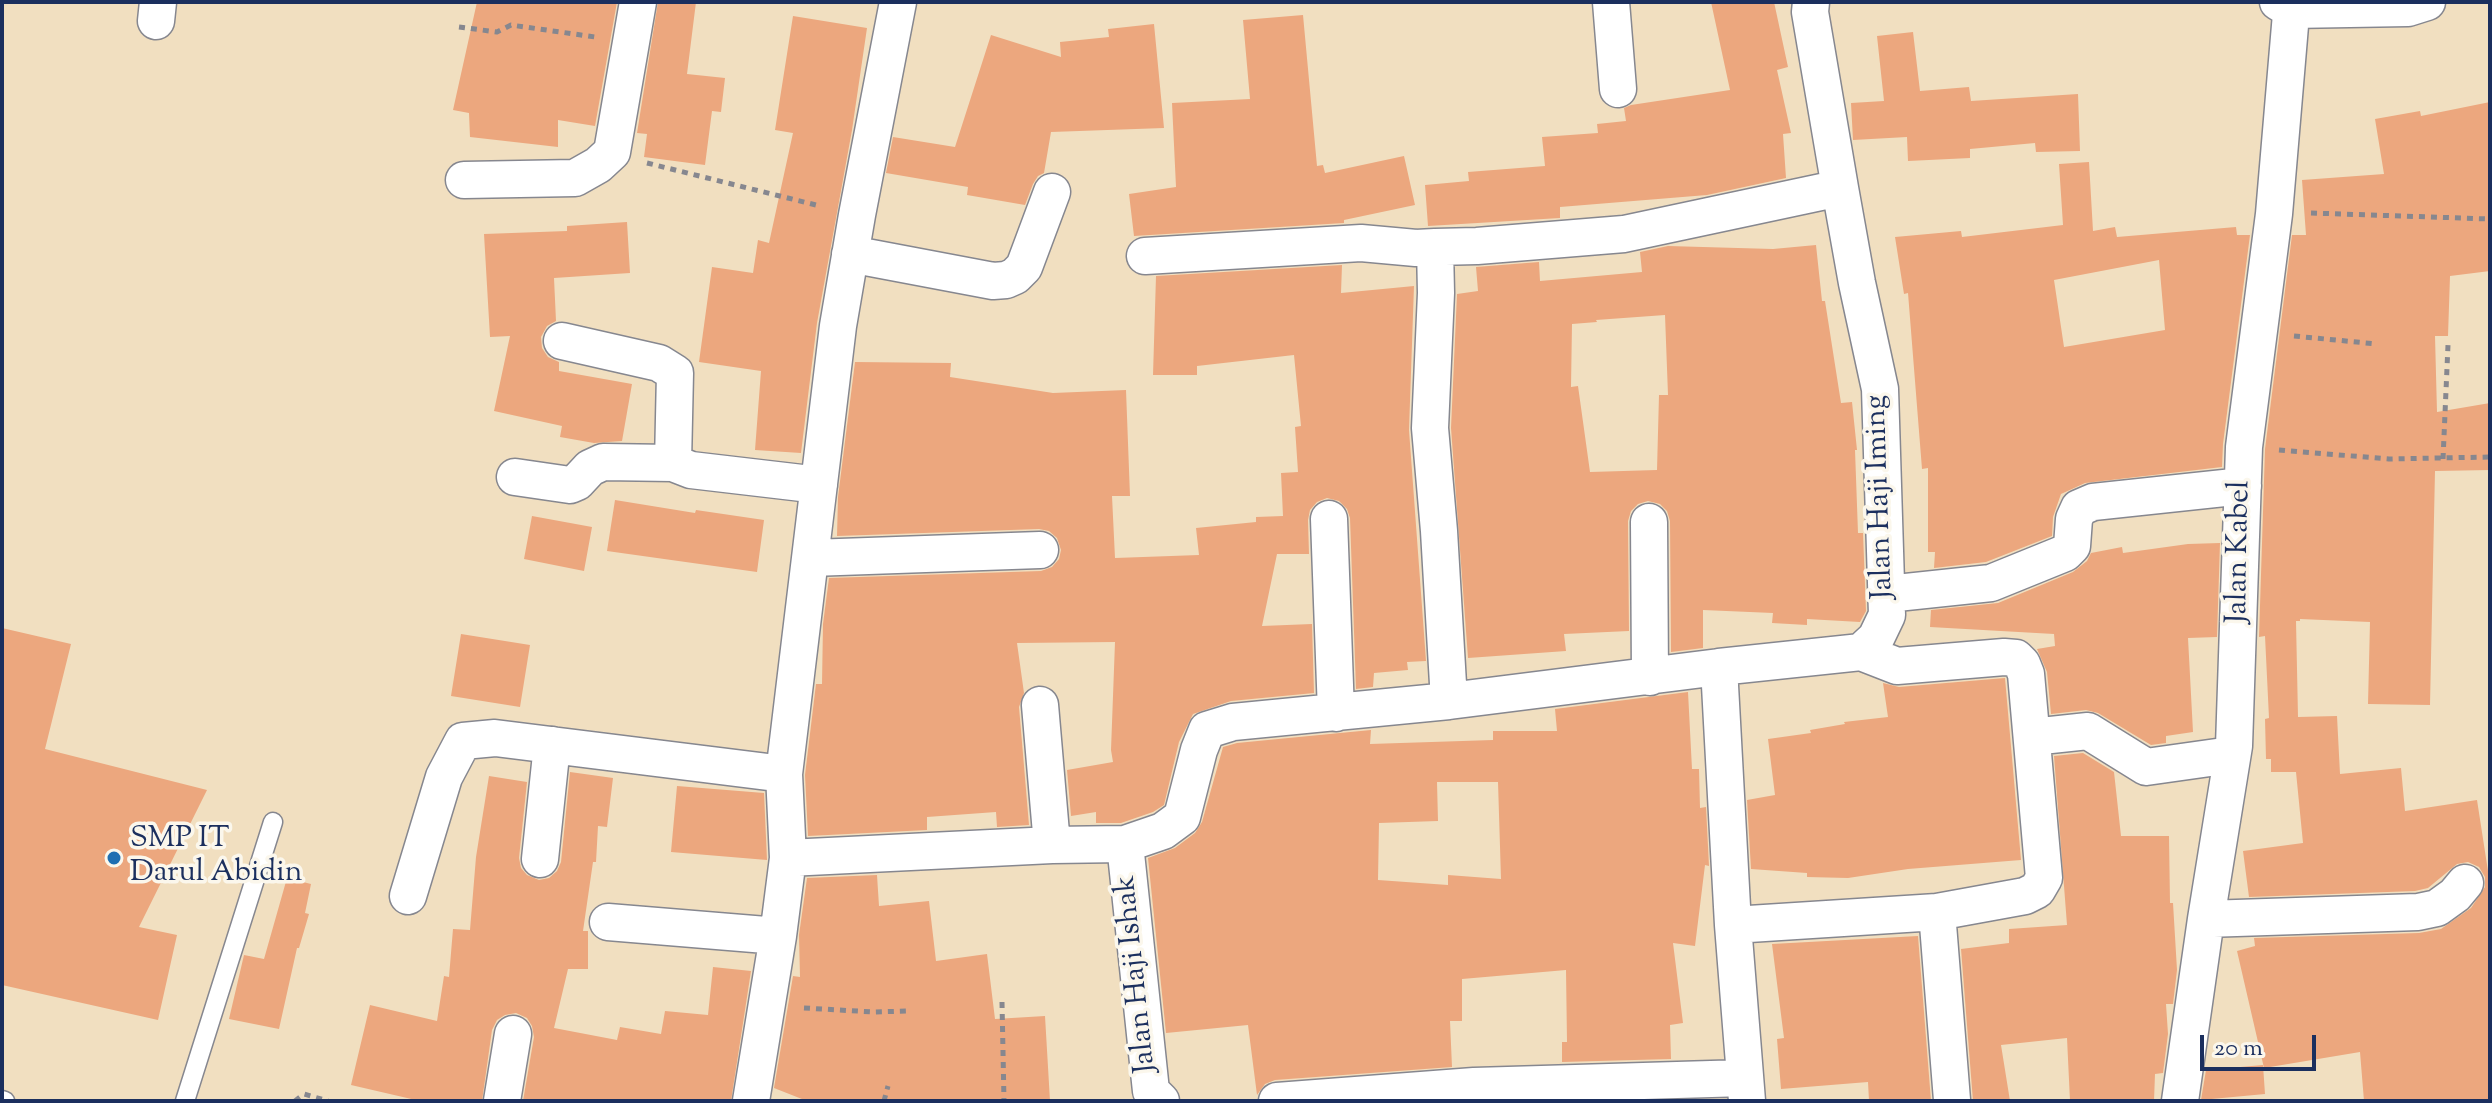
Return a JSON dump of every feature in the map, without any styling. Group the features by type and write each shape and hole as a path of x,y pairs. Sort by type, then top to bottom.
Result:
{"street":[{"path":"464,180 575,178 598,165 612,152 638,2"},
{"path":"751,1101 788,858 784,774 838,326 898,2"},
{"path":"1611,2 1618,89"},
{"name":"Jalan Haji Iming","path":"1811,2 1810,12 1840,188 1880,389 1887,615 1876,638 1861,652"},
{"path":"2287,5 2408,8 2427,2"},
{"name":"Jalan Kabel","path":"2180,1101 2234,746 2244,447 2274,211 2287,5"},
{"path":"1145,256 1361,243 1416,248 1477,246 1624,234 1840,188"},
{"path":"850,254 993,281 1006,280 1024,267 1052,192"},
{"path":"1435,247 1430,428 1449,701"},
{"path":"562,341 659,363 675,373 673,463"},
{"path":"515,477 570,485 590,468 603,462 673,463 691,470 819,485"},
{"path":"1887,594 1991,583 2065,553 2072,546 2074,519 2079,508 2093,502 2243,486"},
{"path":"1329,519 1336,713"},
{"path":"1649,522 1650,677"},
{"path":"811,558 1040,550"},
{"path":"788,858 1125,844 1163,831 1182,817 1207,730 1233,722 1449,701 1861,652 1897,666 2004,657 2016,658 2022,664 2026,674 2044,878 2037,890 2025,896 1937,912 1733,925"},
{"path":"1277,1101 1474,1086 1746,1089 1733,925 1719,667"},
{"path":"1040,705 1052,845"},
{"path":"2032,737 2088,731 2146,767 2231,755"},
{"path":"408,896 444,777 463,741 495,738 784,774"},
{"path":"540,859 552,745"},
{"name":"Jalan Haji Ishak","path":"1125,844 1151,1091 1161,1101"},
{"path":"2206,919 2418,912 2437,908 2465,883"},
{"path":"1937,912 1952,1100"},
{"path":"608,922 778,936"},
{"path":"502,1101 513,1034"}],"lane":[{"path":"185,1101 273,822"}],"path":[{"path":"459,27 497,32 511,25 631,42"},
{"path":"612,152 666,169 857,215"},
{"path":"2274,211 2490,219"},
{"path":"2259,333 2377,344"},
{"path":"2443,459 2448,345"},
{"path":"2244,447 2389,459 2490,457"},
{"path":"1002,1002 1004,1101"},
{"path":"767,1005 843,1011 907,1011"},
{"path":"884,1101 888,1086"},
{"path":"295,1101 304,1094 328,1101"}],"building":[{"path":"477,2 617,2 595,126 558,120 558,147 470,137 469,113 453,110"},
{"path":"658,2 696,2 687,74 725,78 721,112 712,111 705,165 644,157 647,134 637,133"},
{"path":"1711,2 1774,2 1788,67 1777,70 1791,133 1783,134 1786,178 1707,195 1560,207 1560,218 1428,226 1425,185 1469,181 1468,172 1545,166 1542,137 1598,133 1597,124 1626,121 1624,108 1631,105 1730,90"},
{"path":"1303,15 1317,166 1323,165 1325,173 1404,156 1415,205 1344,220 1344,223 1134,236 1129,194 1176,187 1172,103 1250,99 1243,20"},
{"path":"793,16 867,28 817,323 801,453 755,450 761,371 699,362 712,267 753,273 758,240 769,243 793,133 775,130"},
{"path":"1154,24 1164,128 1051,132 1044,173 1033,184 1025,205 967,195 968,187 886,173 893,137 955,147 991,35 1061,57 1060,42 1109,37 1108,29"},
{"path":"1913,32 1920,91 1969,87 1971,101 2078,94 2080,151 2036,152 2035,143 1970,149 1970,158 1908,161 1907,137 1853,140 1851,103 1884,101 1877,36"},
{"path":"2490,102 2490,271 2450,276 2448,336 2435,336 2437,412 2490,403 2490,470 2435,471 2430,705 2368,704 2370,622 2296,621 2298,717 2337,716 2340,774 2401,768 2405,811 2477,800 2490,884 2490,1101 2364,1101 2360,1052 2264,1068 2237,951 2255,946 2254,938 2419,933 2441,929 2471,908 2485,887 2485,877 2479,867 2468,862 2457,864 2428,888 2415,891 2249,897 2243,851 2303,843 2296,772 2271,772 2271,759 2266,759 2265,719 2269,718 2265,636 2259,637 2265,449 2292,235 2306,235 2302,180 2384,174 2375,119 2420,111 2421,116"},
{"path":"2089,162 2093,231 2115,227 2117,237 2236,227 2237,235 2250,235 2222,467 2085,483 2061,494 2053,517 2052,536 1986,562 1934,568 1935,552 1928,552 1928,468 1922,469 1908,293 1904,294 1895,237 1961,231 1962,237 2063,225 2059,164","holes":["2159,260 2165,330 2064,347 2054,280"]},
{"path":"627,222 630,273 554,278 556,321 547,326 541,337 542,348 548,357 559,362 559,371 632,384 622,441 594,443 560,437 562,426 494,411 510,336 490,337 484,234 567,231 567,226"},
{"path":"1816,245 1822,301 1825,301 1841,403 1852,402 1857,450 1858,533 1863,533 1866,611 1860,622 1807,619 1807,625 1772,623 1773,613 1703,610 1703,648 1671,652 1670,521 1667,511 1660,504 1648,501 1638,504 1631,511 1628,521 1629,631 1564,634 1566,651 1468,658 1451,428 1457,294 1478,291 1476,267 1539,262 1540,281 1642,272 1640,252 1668,246 1773,249","holes":["1665,315 1668,395 1659,395 1657,470 1590,472 1578,386 1571,387 1572,324"]},
{"path":"1342,265 1341,293 1414,286 1409,430 1426,661 1407,662 1408,670 1374,673 1373,687 1356,689 1350,518 1339,501 1327,498 1317,502 1310,510 1309,554 1277,554 1262,626 1312,624 1314,693 1231,701 1193,714 1179,742 1164,805 1121,823 1096,823 1096,812 1071,816 1067,770 1113,762 1115,642 1017,643 1024,693 1019,707 1029,825 997,827 996,812 927,817 927,830 808,836 805,775 816,684 822,684 823,624 829,578 1041,571 1052,567 1059,559 1061,550 1057,538 1049,531 1039,529 837,536 838,497 855,362 951,363 950,377 1053,393 1126,390 1130,496 1112,496 1115,558 1199,555 1196,528 1256,522 1256,517 1283,516 1281,473 1298,472 1295,427 1301,426 1294,355 1197,366 1197,375 1153,375 1156,276"},
{"path":"615,500 764,520 757,572 607,551"},
{"path":"532,516 592,527 584,571 524,559"},
{"path":"2220,543 2217,637 2188,638 2193,732 2166,736 2166,743 2151,745 2098,713 2086,710 2051,714 2047,672 2037,649 2055,646 2054,634 1930,627 1931,610 1998,603 2073,572 2087,561 2091,553 2122,547 2123,553"},
{"name":"SMP IT Darul Abidin","path":"2,628 71,644 45,749 207,790 139,927 177,935 158,1020 2,985"},
{"path":"461,634 530,645 520,707 451,696"},
{"path":"2005,678 2021,860 1908,869 1848,878 1807,877 1807,873 1751,869 1747,800 1775,795 1768,739 1811,733 1810,730 1844,722 1888,717 1883,683 1899,687"},
{"path":"1688,692 1692,769 1699,769 1700,808 1706,807 1709,866 1705,865 1695,946 1673,943 1683,1023 1670,1025 1671,1059 1562,1062 1562,1042 1567,1042 1566,970 1462,979 1462,1021 1450,1021 1452,1067 1275,1080 1265,1084 1257,1095 1248,1025 1166,1033 1148,858 1175,848 1195,833 1202,822 1223,747 1371,730 1370,744 1493,740 1493,731 1557,731 1555,709","holes":["1437,782 1498,782 1501,879 1448,875 1448,885 1378,880 1379,823 1438,821"]},
{"path":"2083,753 2114,772 2121,836 2169,836 2170,903 2173,903 2177,970 2173,1004 2166,1004 2168,1034 2163,1073 2155,1074 2154,1101 2070,1101 2067,1038 2001,1045 2010,1101 1973,1101 1961,949 2009,943 2009,929 2067,925 2054,756"},
{"path":"570,772 613,778 607,827 598,826 596,862 593,862 583,931 588,931 588,969 568,969 554,1028 617,1040 620,1027 661,1034 665,1011 708,1015 713,967 751,971 731,1101 523,1101 534,1037 527,1018 516,1013 497,1020 492,1030 482,1101 420,1101 351,1085 370,1005 437,1021 444,976 449,977 453,929 470,930 476,857 489,776 527,782 519,858 521,868 527,875 539,880 549,878 561,862"},
{"path":"677,786 764,793 767,860 671,852"},
{"path":"877,875 879,906 929,901 936,961 987,954 995,1019 1045,1016 1050,1101 807,1101 774,1088 793,976 800,977 799,935 807,878"},
{"path":"287,878 311,884 305,913 309,914 297,948 279,1029 229,1019 244,955 264,959"},
{"path":"1918,936 1931,1101 1869,1101 1868,1082 1781,1089 1777,1039 1784,1038 1772,944"},
{"path":"2263,1065 2265,1094 2201,1100 2206,1070"}],"place":[{"name":"SMP IT Darul Abidin","path":"114,858"}]}
